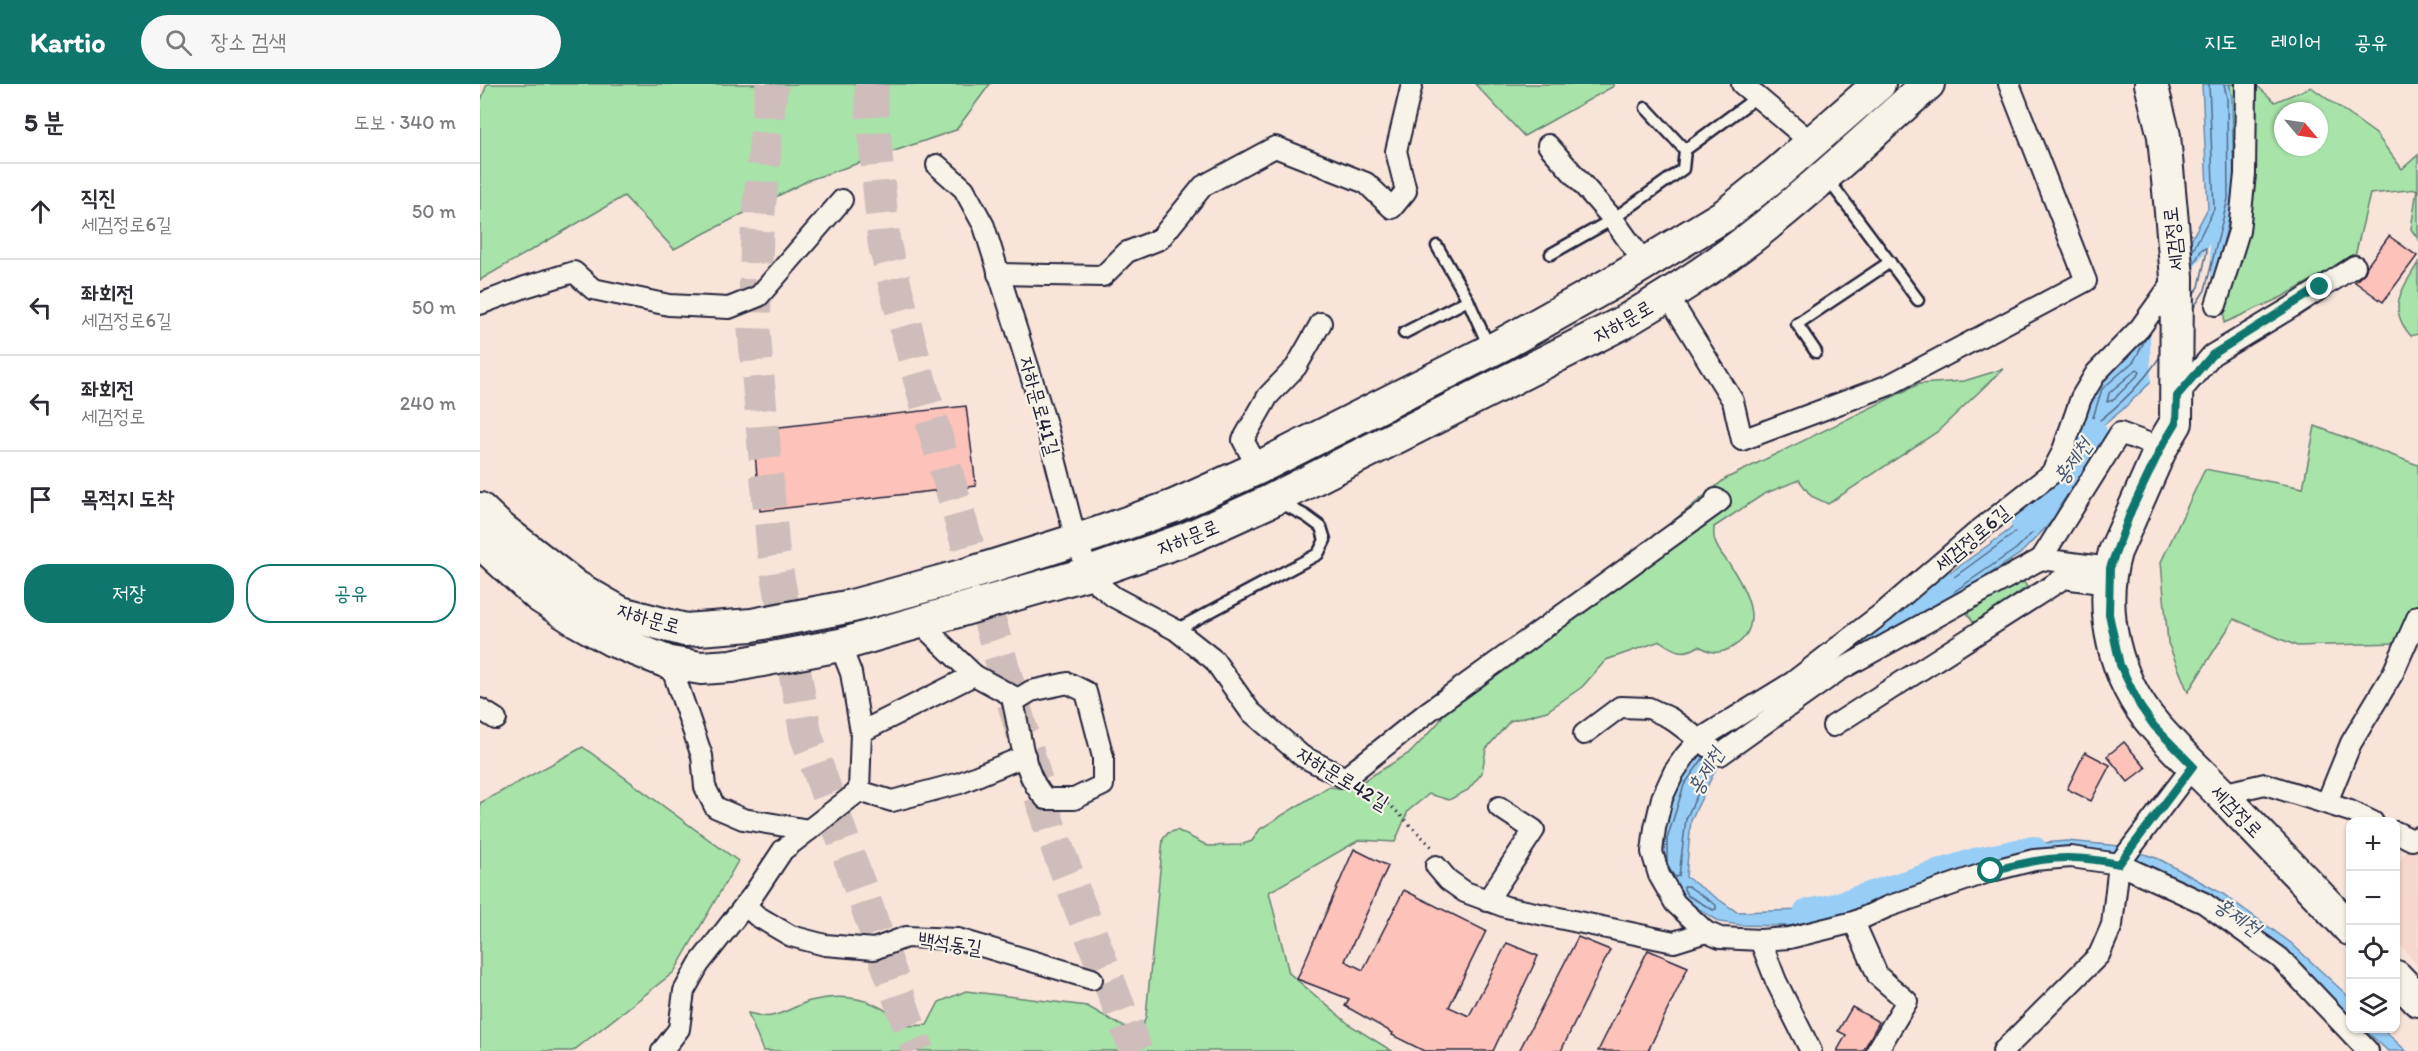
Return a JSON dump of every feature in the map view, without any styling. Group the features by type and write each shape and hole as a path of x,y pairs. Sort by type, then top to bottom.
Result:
{"main road":[{"name":"자하문로","path":"480,509 499,527 576,587 621,613 685,630 752,626 852,606 965,575 1174,506 1258,468 1490,351 1645,264 1725,215 1879,84"},
{"name":"자하문로","path":"480,542 539,596 576,620 612,640 670,663 701,669 731,666 840,645 1089,573 1186,539 1274,500 1569,351 1668,296 1737,249 1825,176 1928,84"},
{"name":"세검정로","path":"2151,84 2164,136 2177,284 2176,423 2161,448 2122,531 2109,576 2109,614 2114,645 2128,684 2154,726 2346,925"}],"street":[{"path":"998,274 1103,276 1127,252 1160,239 1203,186 1275,147 1366,183 1392,208 1406,190 1396,151 1412,84"},
{"path":"1742,84 1812,143"},
{"name":"자하문로","path":"1668,296 1733,401 1742,440 1889,385 2086,281 2009,84"},
{"path":"2216,305 2239,231 2245,174 2246,84"},
{"path":"1548,146 1613,219 1645,264"},
{"name":"자하문로41길","path":"937,165 964,189 984,226 1046,424 1076,540 1089,573"},
{"path":"480,304 525,286 574,272 593,289 669,305 729,308 759,296 842,200"},
{"path":"2178,385 2212,355 2355,266"},
{"name":"세검정로6길","path":"2177,284 2140,328 2096,373 2081,398 2062,453 2051,474 1793,682 1700,739 1674,772 1662,798 1652,852 1659,875 1675,903 1706,932 1720,938 1760,940 1789,938 1854,922 1887,907 1991,871 2034,860 2071,856 2119,864 2204,903 2280,958 2368,1051"},
{"path":"1258,468 1243,440 1268,396 1296,367 1321,323"},
{"path":"1584,734 1620,707 1649,708 1670,718 1720,754 1838,671 2041,560 2120,433 2161,448"},
{"path":"1345,778 1429,711 1720,501 1716,499"},
{"path":"2041,560 2109,576"},
{"name":"자하문로42길","path":"1089,573 1114,597 1176,630 1214,660 1250,711 1302,756 1345,778"},
{"path":"1833,726 2064,578 2109,576"},
{"path":"2327,802 2351,743 2393,673 2418,616"},
{"path":"919,622 974,675 1018,699"},
{"path":"840,645 851,673 861,732 859,791"},
{"name":"자하문로","path":"670,663 702,756 705,787 715,807 743,819 808,830"},
{"path":"861,732 974,675"},
{"path":"1068,683 1086,692 1103,757 1103,785 1074,799 1046,799 1036,788 1024,756 1013,702 1031,692 1068,683"},
{"path":"859,791 892,801 960,783 1024,756"},
{"path":"2014,1047 2099,955 2112,924 2119,864 2193,766"},
{"path":"2221,794 2265,784 2327,802 2362,817"},
{"path":"662,1051 679,1029 684,991 699,964 745,905 783,850 859,791"},
{"path":"1487,901 1534,830 1499,807"},
{"path":"2400,834 2412,840 2418,837"},
{"path":"1442,873 1465,892 1506,907 1674,942 1706,932"},
{"name":"백석동길","path":"745,905 757,916 791,936 825,945 874,949 906,937 958,939 1092,979"},
{"path":"1854,922 1878,976 1907,1000 1877,1051"},
{"path":"1760,940 1776,981 1811,1051"}],"lane":[{"path":"1551,254 1613,219 1683,169 1685,150 1757,97"},
{"path":"1646,108 1685,150"},
{"path":"1825,176 1918,300"},
{"path":"1437,246 1468,300 1490,351"},
{"path":"1816,352 1797,324 1890,262"},
{"path":"1404,333 1468,300"},
{"path":"1176,630 1318,554 1325,540 1321,527 1306,516 1274,500"}],"path":[{"name":"자하문로42길","path":"1345,778 1365,787 1394,808 1436,850 1442,873"}],"shaded area":[{"path":"2418,837 2418,966 2400,945 2400,862 2412,840"}],"green space":[{"path":"487,84 990,84 956,130 809,180 674,249 624,196 480,280 480,103"},
{"path":"1475,84 1613,84 1614,86 1524,136"},
{"path":"2230,84 2255,84 2275,102 2311,87 2376,134 2402,169 2418,155 2418,239 2411,229 2417,189 2370,194 2355,256 2282,297 2224,323 2230,193"},
{"path":"2418,263 2418,334 2411,336 2403,326 2398,308 2402,291"},
{"path":"2003,369 1937,432 1828,504 1811,496 1799,480 1764,494 1714,527 1714,538 1719,551 1743,587 1751,610 1748,632 1741,641 1725,651 1717,652 1699,646 1688,651 1679,651 1660,641 1606,660 1582,687 1547,711 1510,721 1486,749 1482,773 1468,790 1449,800 1429,794 1408,811 1395,842 1359,840 1269,892 1289,973 1350,1025 1392,1051 763,1051 748,1013 768,1016 810,1001 836,997 873,1004 884,1009 904,1026 927,1025 939,1002 966,991 1087,1006 1120,1025 1141,1031 1146,1016 1163,839 1168,833 1177,830 1208,846 1240,845 1252,841 1260,829 1328,787 1350,789 1411,752 1439,722 1451,701 1725,479 1919,384 1964,381"},
{"path":"2315,426 2418,465 2418,626 2396,643 2297,646 2234,619 2188,692 2168,643 2161,562 2205,469 2303,488"},
{"path":"2005,552 2027,587 1974,623 1951,590"},
{"path":"583,747 738,861 674,972 573,1051 480,1051 480,803"}],"water":[{"name":"홍제천","path":"2202,84 2229,84 2232,97 2234,199 2211,292 2150,383 2098,430 2084,481 2062,511 2020,554 1943,605 1915,640 1843,676 1720,760 1691,820 1686,877 1737,912 1808,910 1868,900 1954,874 2031,844 2067,841 2120,846 2159,859 2223,894 2291,943 2346,994 2346,1012 2284,952 2248,928 2083,860 2029,864 1860,915 1791,926 1740,925 1720,922 1683,899 1661,867 1661,839 1679,782 1705,746 1866,643 1895,632 1919,595 2008,531 2063,479 2097,385 2129,357 2208,208"},
{"path":"2368,1033 2387,1033 2406,1051 2388,1051"}],"pier":[{"path":"2210,244 2212,296 2151,386 2150,332"}],"building":[{"path":"2389,236 2417,256 2383,302 2355,282 2365,272"},
{"path":"966,406 976,486 760,511 753,430"},
{"path":"2124,742 2146,768 2128,782 2107,756"},
{"path":"2085,752 2110,765 2091,801 2067,789"},
{"path":"1354,849 1388,866 1345,961 1363,970 1404,890 1486,931 1449,1007 1469,1016 1507,943 1538,956 1493,1051 1424,1051 1392,1035 1393,1033 1345,1006 1349,999 1297,979"},
{"path":"1578,937 1610,950 1561,1051 1519,1051"},
{"path":"1648,950 1688,967 1648,1051 1598,1051"},
{"path":"1852,1007 1879,1022 1863,1051 1837,1051 1846,1035 1838,1031"}],"waterway":[{"name":"홍제천","path":"2025,520 2037,511 2092,433"},
{"name":"홍제천","path":"1812,677 1941,584"},
{"name":"홍제천","path":"1808,914 1832,909 1975,863 2033,851"}],"tunnel":[{"path":"772,84 757,233 754,331 773,549 806,735 918,1051"},
{"path":"872,84 871,99 884,243 920,381 1051,832 1136,1051"}],"route":[{"path":"1991,871 2034,860 2071,856 2119,864 2193,766 2154,726 2140,706 2120,665 2109,614 2110,568 2131,511 2161,448 2176,423 2177,396 2212,355 2292,307 2320,287"}]}
